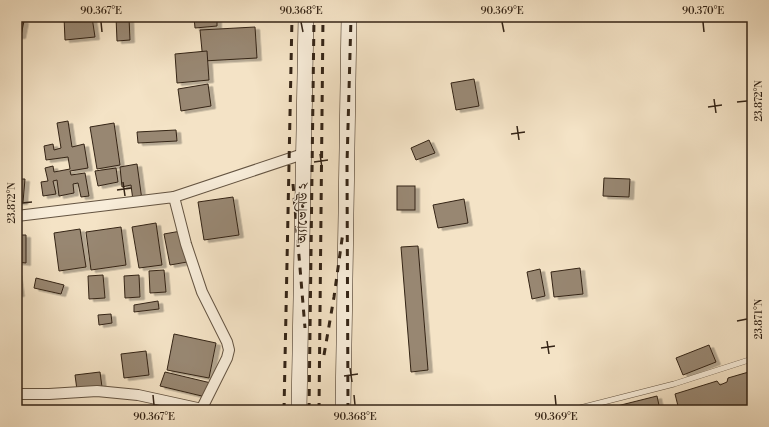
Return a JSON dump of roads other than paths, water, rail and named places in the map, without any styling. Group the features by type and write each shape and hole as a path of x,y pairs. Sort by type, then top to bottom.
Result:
{"main road":[{"name":"অ্যাভেনিউ ২","path":"299,410 306,17"},
{"path":"343,410 350,17"}],"street":[{"path":"17,216 174,197 303,154"},
{"path":"17,394 49,394 96,391 138,395 201,409 227,358 229,350 227,342 202,292 186,244 174,197"}],"lane":[{"path":"572,410 674,384 752,359"}],"railway":[{"path":"284,410 292,17"},
{"path":"309,410 314,17"},
{"path":"319,410 323,17"},
{"path":"348,410 347,164 351,17"},
{"path":"293,184 305,328"},
{"path":"324,355 343,232"}]}
